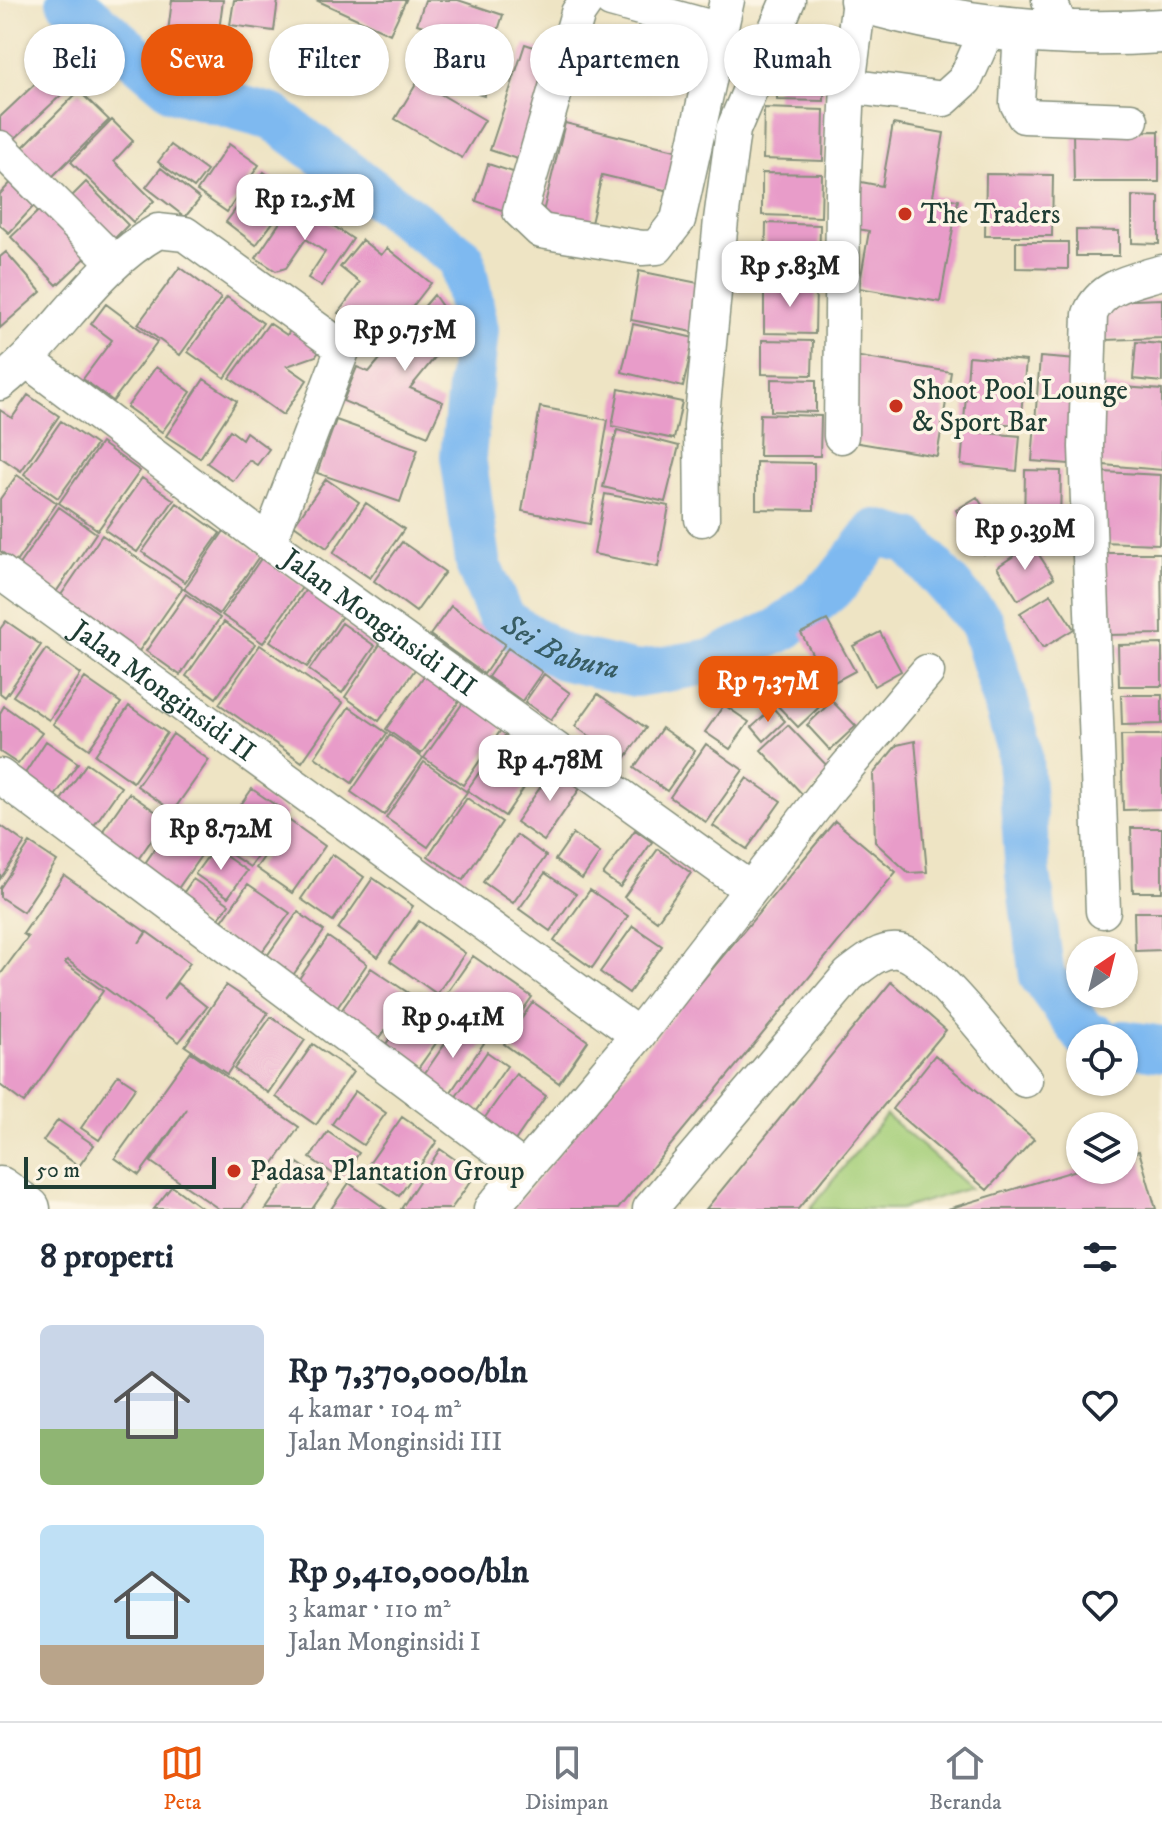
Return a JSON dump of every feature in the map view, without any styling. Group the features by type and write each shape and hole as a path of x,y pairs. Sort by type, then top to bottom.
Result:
{"main road":[{"path":"860,0 913,15 1162,31"},
{"path":"0,1189 28,1209"}],"street":[{"path":"587,0 578,13 520,211 541,231 642,248 657,247 678,220 724,15 611,0"},
{"path":"702,519 701,426 733,130 788,0"},
{"path":"857,24 860,0"},
{"path":"860,88 944,99 1031,22"},
{"path":"1031,22 1017,103 1024,116 1131,120"},
{"path":"841,436 843,193 848,96"},
{"path":"0,148 113,261"},
{"path":"0,383 28,361 113,261 158,231 185,234 337,344 342,351 269,543"},
{"path":"1103,911 1086,447 1090,314 1096,300 1105,293 1162,272"},
{"name":"Jalan Monginsidi III","path":"28,361 269,543 750,889"},
{"name":"Jalan Monginsidi II","path":"0,572 638,1035"},
{"path":"491,1209 638,1035 750,889 927,672"},
{"path":"0,776 524,1169"},
{"path":"650,1209 849,975 882,952 902,951 931,970 1025,1080"}],"green space":[{"path":"886,1115 970,1188 900,1209 810,1209"}],"building":[{"path":"172,0 223,0 220,24 169,24"},
{"path":"234,0 278,0 275,24 269,24 269,30 253,28 253,24 230,24"},
{"path":"316,0 406,0 390,34 389,24 368,24"},
{"path":"425,0 458,0 503,15 500,24 417,24"},
{"path":"525,44 530,46 530,96 544,96 523,161 490,150 508,96 514,96 514,77"},
{"path":"24,94 60,96 8,145 0,136 0,117"},
{"path":"74,96 84,96 109,120 47,182 17,153"},
{"path":"409,96 444,96 485,120 462,158 395,119"},
{"path":"777,96 824,96 824,101 777,100"},
{"path":"764,108 824,110 823,161 763,159"},
{"path":"112,120 133,141 114,161 154,201 133,222 71,162"},
{"path":"565,123 679,151 669,191 602,175 589,232 541,220"},
{"name":"The Traders","path":"893,124 944,133 933,196 958,200 940,302 859,288 869,231 852,228 861,182 882,186"},
{"path":"1159,131 1159,182 1074,182 1073,132"},
{"path":"229,144 259,165 227,212 197,191"},
{"path":"171,145 207,171 194,188 158,162"},
{"path":"488,164 522,175 510,213 476,201"},
{"path":"161,168 200,199 185,217 146,187"},
{"path":"264,172 294,194 256,245 226,222"},
{"path":"20,173 44,195 9,233 0,225 0,194"},
{"path":"762,173 822,174 821,217 762,215"},
{"path":"986,174 1053,175 1052,236 985,236"},
{"path":"86,182 128,225 106,247 64,204"},
{"path":"1132,196 1159,197 1159,244 1132,243"},
{"path":"295,200 353,239 321,286 308,278 325,252 306,239 286,268 276,271 256,258"},
{"path":"48,202 94,250 57,285 11,237"},
{"path":"766,223 820,225 819,274 765,273"},
{"path":"1076,230 1119,231 1119,256 1076,256"},
{"path":"362,240 381,255 387,248 431,283 381,347 338,313 360,283 340,267"},
{"path":"1016,242 1068,242 1068,269 1016,268"},
{"path":"6,252 41,292 0,328 0,257"},
{"path":"180,267 221,298 180,355 138,324"},
{"path":"639,271 703,284 693,332 631,320"},
{"path":"764,285 816,286 815,334 764,333"},
{"path":"434,295 458,329 410,388 443,402 428,436 343,401 357,367 369,372"},
{"path":"227,297 263,323 225,378 188,352"},
{"path":"1162,299 1162,338 1105,340 1104,301"},
{"path":"106,304 157,342 113,401 83,379 112,340 91,324"},
{"path":"269,323 287,335 295,323 325,343 316,356 287,366 307,380 283,415 230,378"},
{"path":"633,324 694,338 683,387 622,372"},
{"path":"762,340 813,341 812,375 762,374"},
{"path":"1136,342 1162,344 1162,382 1133,379"},
{"name":"Shoot Pool Lounge & Sport Bar","path":"854,356 951,372 937,456 841,440"},
{"path":"969,356 1026,361 1020,425 964,421"},
{"path":"1040,357 1077,360 1069,464 1032,461"},
{"path":"156,367 191,392 162,432 127,407"},
{"path":"204,379 237,401 200,458 166,436"},
{"path":"771,379 816,380 816,412 771,411"},
{"path":"1097,385 1162,390 1162,470 1092,464"},
{"path":"619,389 682,402 674,439 612,426"},
{"path":"28,395 59,416 21,471 0,457 0,410 12,418"},
{"path":"540,407 608,420 590,524 522,511"},
{"path":"760,414 821,416 820,456 759,456"},
{"path":"336,420 418,449 400,502 317,473"},
{"path":"61,421 96,445 58,498 24,474"},
{"path":"230,430 242,439 246,432 269,449 257,465 249,460 233,481 207,463"},
{"path":"617,430 679,446 665,502 603,487"},
{"path":"964,431 1020,436 1017,471 961,465"},
{"path":"101,443 140,471 98,530 59,503"},
{"path":"756,462 814,463 814,510 756,509"},
{"path":"1025,470 1061,471 1060,527 1024,527"},
{"path":"1102,472 1161,475 1159,544 1100,542"},
{"path":"17,475 57,503 16,562 0,551 0,499"},
{"path":"142,478 174,500 137,552 105,530"},
{"path":"326,479 359,502 327,548 294,525"},
{"path":"605,494 669,506 658,567 594,554"},
{"path":"977,497 1005,541 984,554 956,510"},
{"path":"177,503 220,533 185,582 142,552"},
{"path":"366,503 404,529 370,578 333,553"},
{"path":"59,507 96,533 56,592 18,566"},
{"path":"224,531 260,555 219,614 184,589"},
{"path":"102,535 183,588 139,651 61,595"},
{"path":"402,542 445,572 416,612 374,581"},
{"path":"1032,544 1054,578 1018,600 997,567"},
{"path":"1105,553 1161,553 1162,634 1107,635"},
{"path":"262,557 303,586 263,643 222,615"},
{"path":"307,588 344,613 307,667 270,641"},
{"path":"186,594 220,618 180,675 146,651"},
{"path":"1051,594 1074,629 1043,648 1020,613"},
{"path":"451,606 505,644 484,674 430,635"},
{"path":"827,620 855,671 829,685 801,633"},
{"path":"6,621 41,645 5,697 0,693 0,629"},
{"path":"224,622 255,644 216,698 186,676"},
{"path":"342,623 375,646 342,693 309,670"},
{"path":"880,632 901,671 874,686 853,646"},
{"path":"381,643 416,668 379,721 345,697"},
{"path":"1162,644 1162,686 1119,686 1118,645"},
{"path":"260,645 343,703 302,762 219,704"},
{"path":"508,648 542,672 522,701 488,677"},
{"path":"46,649 81,674 49,720 13,696"},
{"path":"805,671 830,697 798,727 773,701"},
{"path":"544,674 570,693 551,720 525,702"},
{"path":"424,676 460,700 421,754 386,729"},
{"path":"85,678 121,703 89,749 53,724"},
{"path":"598,694 646,728 624,760 575,726"},
{"path":"1121,695 1162,695 1162,724 1122,725"},
{"path":"465,700 503,727 463,785 424,758"},
{"path":"832,701 856,726 830,750 807,725"},
{"path":"724,705 749,722 730,749 705,732"},
{"path":"4,706 42,733 18,764 0,752 0,713"},
{"path":"129,706 167,733 133,782 95,755"},
{"path":"349,707 387,733 352,783 315,757"},
{"path":"773,708 785,721 764,741 752,727"},
{"path":"788,725 832,771 804,796 761,750"},
{"path":"662,728 695,751 667,791 634,768"},
{"path":"508,731 545,757 505,816 467,790"},
{"path":"173,734 209,760 173,811 137,786"},
{"path":"390,735 423,758 384,815 351,792"},
{"path":"1121,735 1162,735 1162,809 1123,810"},
{"path":"46,741 78,763 53,799 24,775"},
{"path":"915,741 927,872 909,873 875,842 873,774 897,745"},
{"path":"706,744 743,770 706,822 670,797"},
{"path":"424,762 467,792 428,847 386,818"},
{"path":"87,763 121,787 88,834 54,810"},
{"path":"556,765 583,784 544,841 516,822"},
{"path":"747,778 781,801 747,849 713,826"},
{"path":"252,789 287,813 250,867 214,843"},
{"path":"129,793 166,819 132,868 95,842"},
{"path":"467,798 502,822 463,880 428,856"},
{"path":"290,821 325,846 292,893 256,868"},
{"path":"835,821 896,872 618,1209 513,1209"},
{"path":"173,823 207,847 170,900 136,876"},
{"path":"0,825 25,843 0,879"},
{"path":"1131,828 1162,828 1162,892 1133,892"},
{"path":"635,830 652,842 620,887 603,875"},
{"path":"573,834 600,853 582,879 555,860"},
{"path":"517,835 546,856 513,903 483,882"},
{"path":"30,843 57,861 23,912 0,897 0,888"},
{"path":"214,848 247,871 228,897 195,874"},
{"path":"658,849 691,873 657,921 624,897"},
{"path":"332,854 364,877 333,921 301,899"},
{"path":"545,873 576,894 550,931 519,909"},
{"path":"64,875 146,932 139,943 147,932 190,963 163,1000 177,983 207,1007 179,1042 67,960 65,963 103,991 24,1103 0,1085 0,975 28,937 23,934"},
{"path":"373,878 413,906 378,957 338,929"},
{"path":"193,879 229,904 211,930 175,905"},
{"path":"248,884 290,913 256,960 215,931"},
{"path":"590,890 628,916 592,968 554,941"},
{"path":"298,912 324,931 289,981 262,963"},
{"path":"1134,912 1162,912 1162,950 1138,951 1138,936 1135,936"},
{"path":"419,921 465,953 437,994 390,961"},
{"path":"633,926 662,946 629,993 600,972"},
{"path":"328,937 367,964 333,1014 294,986"},
{"path":"473,956 532,997 506,1034 447,993"},
{"path":"371,968 410,994 377,1042 338,1015"},
{"path":"891,982 946,1030 798,1209 706,1209"},
{"path":"226,985 268,1013 227,1074 185,1046"},
{"path":"419,995 453,1019 417,1070 384,1047"},
{"path":"533,1002 588,1041 559,1083 504,1044"},
{"path":"271,1017 305,1040 268,1093 234,1069"},
{"path":"458,1025 484,1043 448,1096 422,1077"},
{"path":"313,1044 353,1072 316,1125 276,1097"},
{"path":"191,1052 299,1127 242,1209 219,1209 151,1162 187,1109 139,1175 115,1158"},
{"path":"487,1052 507,1066 475,1112 455,1098"},
{"path":"935,1055 1034,1139 987,1190 892,1109"},
{"path":"516,1074 546,1096 512,1145 481,1123"},
{"path":"118,1075 136,1087 99,1140 81,1128"},
{"path":"355,1091 386,1113 363,1145 332,1124"},
{"path":"402,1117 437,1141 399,1196 364,1171"},
{"path":"58,1120 94,1145 79,1166 43,1141"},
{"path":"328,1132 359,1153 341,1179 310,1158"},
{"path":"440,1149 476,1174 451,1209 401,1209"},
{"path":"1138,1151 1156,1209 948,1209 1066,1173 1066,1184 1138,1184"},
{"path":"298,1163 329,1185 312,1209 266,1209"},
{"path":"349,1183 386,1209 331,1209"},
{"path":"172,1186 203,1209 154,1209"}],"waterway":[{"name":"Sei Babura","path":"69,0 175,90 273,117 462,259 476,330 463,456 479,567 502,620 562,657 636,674 713,661 782,629 836,584 876,532 909,541 982,623 1019,746 1028,874 1042,976 1077,1024"},
{"name":"Sei Babura","path":"1138,1045 1162,1049"}],"place":[{"name":"The Traders","path":"905,214"},
{"name":"Shoot Pool Lounge & Sport Bar","path":"896,406"},
{"name":"Padasa Plantation Group","path":"234,1171"}]}
